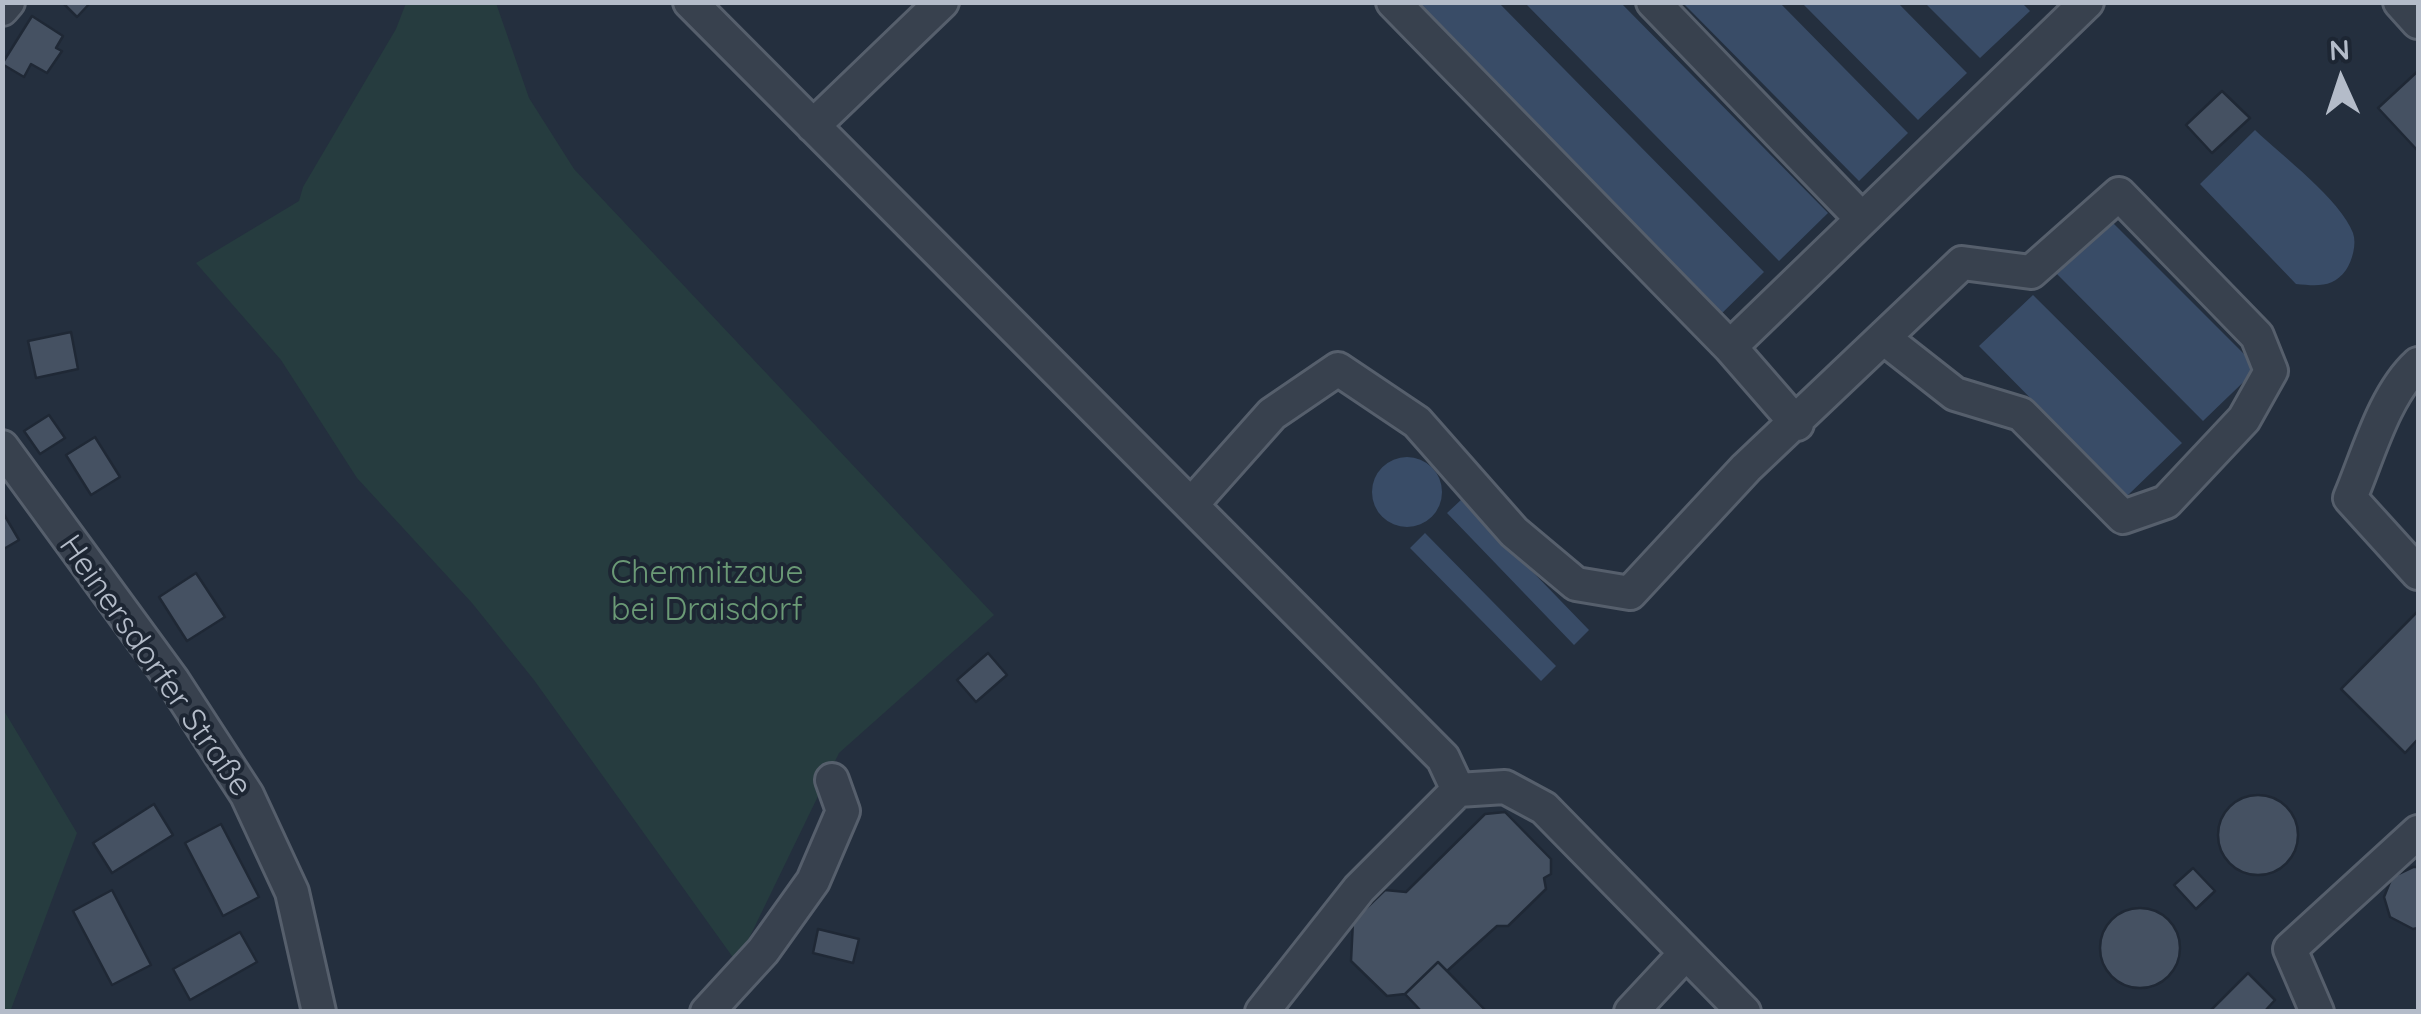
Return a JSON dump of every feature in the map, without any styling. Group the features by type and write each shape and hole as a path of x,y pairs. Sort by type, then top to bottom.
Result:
{"street":[{"path":"2,9 8,2"},
{"path":"690,2 1443,758 1458,790"},
{"path":"813,126 942,2"},
{"path":"1394,2 1730,347 1797,424"},
{"path":"1652,2 1862,219"},
{"path":"1730,347 2088,2"},
{"path":"2400,2 2418,22"},
{"path":"1191,505 1272,414 1338,369 1417,422 1514,532 1576,584 1630,592 1746,468 1797,424 1962,263 2031,272 2119,194 2257,336 2271,371 2244,419 2166,502 2123,517 2021,414 1955,394 1885,339"},
{"path":"2418,364 2408,373 2381,426 2350,498 2418,573"},
{"name":"Heinersdorfer Straße","path":"2,447 173,682 247,795 292,892 319,1012"},
{"path":"708,1012 763,950 813,881 843,810 832,780"},
{"path":"1262,1012 1358,890 1458,790 1505,788 1544,808 1744,1012"},
{"path":"2318,1012 2290,950 2418,832"},
{"path":"1630,1012 1686,953"}],"green space":[{"name":"Chemnitzaue bei Draisdorf","path":"406,3 496,3 529,98 574,169 994,615 839,753 737,963 534,680 472,603 357,478 281,360 196,263 299,201 303,187 396,29"},
{"path":"3,709 77,833 10,1012 2,1011"}],"water":[{"path":"1403,3 1499,3 1764,272 1715,320"},
{"path":"1525,3 1621,3 1828,213 1779,261"},
{"path":"1683,3 1780,3 1908,133 1859,181"},
{"path":"1802,3 1898,3 1967,73 1918,120"},
{"path":"1925,3 2022,3 2030,11 1980,58"},
{"path":"2255,130 2324,192 2346,220 2354,237 2353,252 2346,270 2336,280 2318,285 2296,284 2200,184"},
{"path":"2109,219 2258,368 2203,421 2054,271"},
{"path":"2033,295 2182,443 2127,496 1979,346"},
{"path":"1407,457 1432,467 1442,492 1432,517 1407,527 1382,517 1372,492 1382,467"},
{"path":"1462,499 1589,630 1574,645 1447,513"},
{"path":"1425,533 1556,666 1541,681 1410,548"}],"building":[{"path":"62,2 91,2 77,17"},
{"path":"32,16 63,36 56,48 62,51 47,73 31,64 24,77 2,64"},
{"path":"2418,71 2418,151 2378,108"},
{"path":"2222,91 2250,118 2212,153 2186,125"},
{"path":"71,332 78,369 36,378 28,341"},
{"path":"49,415 65,438 40,454 24,431"},
{"path":"95,437 120,477 91,495 66,455"},
{"path":"2,511 19,540 2,550"},
{"path":"196,573 225,617 187,641 159,597"},
{"path":"2418,611 2418,739 2405,753 2341,689"},
{"path":"988,653 1007,675 976,702 957,680"},
{"path":"2258,795 2273,798 2286,807 2295,820 2295,850 2286,863 2273,872 2258,875 2243,872 2230,863 2221,850 2218,835 2221,820 2230,807 2243,798"},
{"path":"154,804 173,835 112,873 93,843"},
{"path":"1505,812 1551,859 1551,874 1544,878 1546,889 1508,926 1497,926 1447,971 1438,962 1405,994 1387,996 1351,961 1353,921 1385,890 1406,892 1485,814"},
{"path":"221,824 259,897 223,916 185,843"},
{"path":"2418,867 2418,928 2413,929 2390,917 2384,897 2392,877"},
{"path":"2193,868 2215,891 2196,909 2174,885"},
{"path":"112,890 151,965 112,985 73,911"},
{"path":"2140,908 2155,911 2168,920 2177,933 2177,963 2168,976 2155,985 2140,988 2125,985 2112,976 2103,963 2100,948 2103,933 2112,920 2125,911"},
{"path":"818,929 859,939 853,963 813,953"},
{"path":"240,932 257,962 190,1000 173,969"},
{"path":"1438,962 1487,1012 1422,1012 1405,994"},
{"path":"2248,973 2275,1000 2264,1012 2209,1012"}]}
